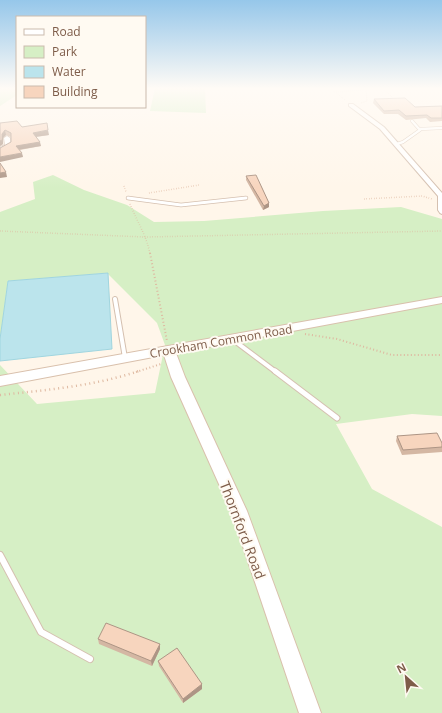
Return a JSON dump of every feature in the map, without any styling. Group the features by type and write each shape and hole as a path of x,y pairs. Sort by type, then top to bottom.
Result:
{"street":[{"path":"373,121 382,128 397,144 441,196 442,212"},
{"path":"0,149 8,146 7,138"},
{"name":"Crookham Common Road","path":"0,381 125,358 171,355 232,339 442,300"},
{"name":"Thornford Road","path":"171,355 178,377 239,511 310,713"}],"lane":[{"path":"412,122 420,129"},
{"path":"397,144 403,142 420,129 442,128"},
{"path":"128,198 181,205 246,198"},
{"path":"115,299 125,358"},
{"path":"232,339 336,418"},
{"path":"0,555 41,632 90,659"}],"path":[{"path":"128,198 199,185"},
{"path":"0,395 65,388 125,376 171,355 148,242 137,222 124,186"},
{"path":"364,199 422,196 430,197 442,204"},
{"path":"0,231 145,237 442,231"},
{"path":"302,334 337,339 392,355 442,355"}],"green space":[{"path":"53,175 84,190 127,205 154,222 204,221 323,211 401,207 442,219 442,416 412,414 336,424 372,489 442,527 442,713 0,713 0,365 37,404 155,393 165,345 157,323 107,273 8,281 0,339 0,212 35,199 33,182"}],"water":[{"path":"108,273 112,349 0,361 0,339 8,281"}],"building":[{"path":"17,121 22,127 47,123 48,130 33,133 40,142 16,146 22,153 0,157 0,148 11,142 11,133 5,130 2,134 2,140 0,141 0,123"},
{"path":"0,163 6,172 0,173"},
{"path":"256,175 269,203 264,206 246,176"},
{"path":"437,433 442,443 442,447 403,450 397,436"},
{"path":"106,623 160,644 151,661 98,639"},
{"path":"177,648 202,684 183,699 158,661"}]}
